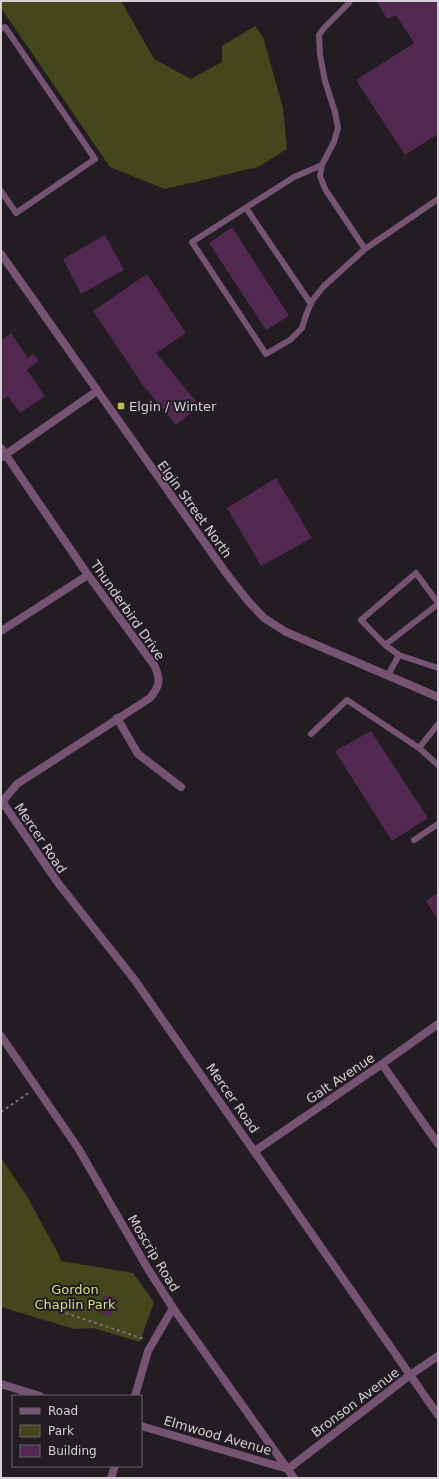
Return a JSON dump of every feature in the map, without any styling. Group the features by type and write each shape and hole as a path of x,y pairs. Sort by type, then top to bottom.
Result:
{"street":[{"name":"Elgin Street North","path":"1,254 96,391 226,573 248,601 264,618 286,632 438,697"},
{"path":"2,453 96,391"},
{"name":"Thunderbird Drive","path":"1,801 17,784 150,698 157,689 159,679 154,665 2,453"},
{"path":"1,631 88,574"},
{"path":"117,718 138,754 181,787"},
{"name":"Mercer Road","path":"1,801 58,883 134,978 438,1415"},
{"name":"Galt Avenue","path":"255,1151 438,1024"},
{"name":"Moscrip Road","path":"1,1036 78,1148 148,1269 173,1308 294,1478"},
{"path":"382,1064 438,1144"},
{"path":"135,1395 148,1350 173,1308"},
{"name":"Bronson Avenue","path":"288,1469 410,1375 438,1356"},
{"path":"1,1384 37,1395"},
{"name":"Elmwood Avenue","path":"142,1426 288,1469"},
{"path":"111,1478 115,1467"}],"lane":[{"path":"350,1 319,35 320,55 325,81 335,112 338,128 334,142 322,165 320,176 325,189 365,249"},
{"path":"1,29 5,27 95,159 16,213 1,192"},
{"path":"322,165 294,178 192,242 266,354 290,340 302,328 311,304 323,287 365,249 438,198"},
{"path":"246,208 311,304"},
{"path":"386,645 438,603 416,573 361,620 386,645 399,654 438,668"},
{"path":"388,676 399,654"},
{"path":"311,734 347,700 419,748 438,765"},
{"path":"419,748 438,724"},
{"path":"414,840 438,824"}],"path":[{"path":"1,1112 37,1087"},
{"path":"60,1311 153,1342"}],"green space":[{"path":"1,1 121,1 154,59 191,79 222,62 222,46 255,26 263,37 283,108 287,149 258,167 165,189 110,167 1,8"},
{"name":"Gordon Chaplin Park","path":"1,1158 28,1198 61,1261 133,1273 154,1302 140,1342 93,1328 74,1329 1,1307"}],"building":[{"path":"377,1 438,1 438,134 405,155 356,80 414,43 396,15 387,19"},
{"path":"232,227 289,316 266,330 209,243"},
{"path":"105,235 124,270 81,294 63,259"},
{"path":"147,274 186,333 156,353 200,406 176,425 140,382 93,311"},
{"path":"11,333 28,358 33,354 39,361 27,370 45,396 20,413 8,396 1,401 1,341"},
{"path":"276,478 312,538 261,566 227,508"},
{"path":"371,731 428,818 392,841 335,751"},
{"path":"438,893 438,920 426,901"},
{"path":"104,1295 116,1298 111,1316 99,1313"}],"place":[{"name":"Elgin / Winter","path":"121,406"}]}
